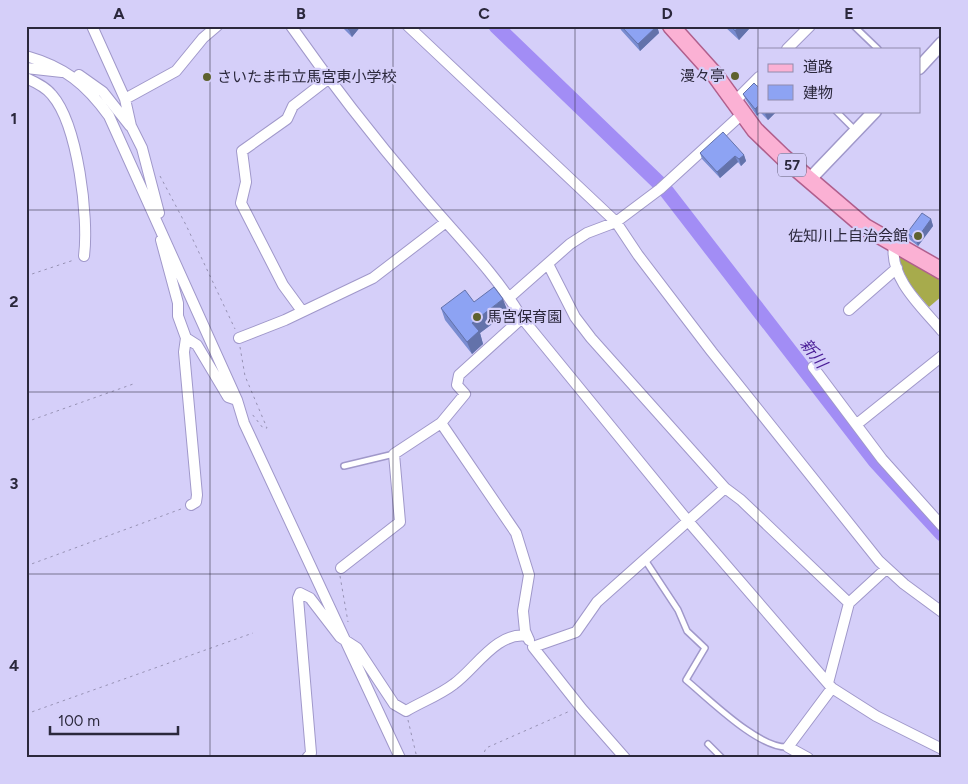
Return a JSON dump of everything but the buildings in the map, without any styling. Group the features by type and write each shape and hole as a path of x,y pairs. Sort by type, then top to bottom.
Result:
{"main road":[{"name":"57","path":"673,27 702,60 738,108 772,148 865,227 894,245 926,260 942,271"}],"street":[{"path":"92,26 125,99 131,126 146,161 159,212 158,223 164,257 178,303 178,316 186,338 184,352 197,495 196,502 191,505"},
{"path":"125,99 176,71 203,38 217,26"},
{"path":"290,26 328,79 510,297 522,318 688,521 830,685 876,716 942,749"},
{"path":"408,26 616,222 638,255 712,352 886,569 942,612"},
{"path":"788,48 810,26"},
{"path":"920,67 942,43"},
{"path":"26,56 76,73 97,87 131,126"},
{"path":"26,68 57,72 66,71 94,95 109,116 237,400 244,423 400,758"},
{"path":"26,78 46,89 55,98 74,144 80,176 86,243 84,256"},
{"path":"510,297 570,244 587,233 616,222 660,188 738,108 758,78"},
{"path":"302,311 283,285 241,203 246,182 242,151 286,119 293,106 328,79"},
{"path":"809,180 874,112"},
{"path":"239,338 373,278 446,222"},
{"path":"894,245 897,268 908,290 942,331"},
{"path":"548,264 575,317 591,338 726,488 849,603"},
{"path":"849,310 897,268"},
{"path":"341,568 400,522 394,454 441,423 465,394 457,384 459,375 522,318"},
{"path":"186,338 197,345 228,397 237,400"},
{"path":"857,424 942,356"},
{"path":"813,367 882,459 942,526"},
{"path":"441,423 519,541 528,575 523,611 527,636 533,647 625,758"},
{"path":"533,647 576,632 597,602 726,488"},
{"path":"808,758 788,747 830,685 849,603 886,569"},
{"path":"307,758 311,753 298,598 300,593 310,598 340,637 348,644 357,648 394,704 406,711 454,684 493,649 509,638 519,635 527,636"}],"lane":[{"path":"854,26 877,48"},
{"path":"837,112 856,131"},
{"path":"344,466 394,454"},
{"path":"644,560 678,610 687,630 705,648 686,680 747,732 780,748 788,747"},
{"path":"708,744 722,758"}],"path":[{"path":"158,173 186,225 239,338 245,376 267,428 262,428 244,403 237,400"},
{"path":"26,276 84,256"},
{"path":"26,422 136,383"},
{"path":"26,566 191,505"},
{"path":"341,568 340,575 351,637 348,644"},
{"path":"26,714 253,633"},
{"path":"482,758 486,748 580,706"},
{"path":"406,711 417,758"}],"green space":[{"path":"902,256 942,282 942,296 929,307 911,286 898,261"}],"waterway":[{"name":"新川","path":"496,26 659,183"},
{"name":"新川","path":"664,188 875,461 942,534"}],"place":[{"name":"漫々亭","path":"735,76"},
{"name":"さいたま市立馬宮東小学校","path":"207,77"},
{"name":"佐知川上自治会館","path":"918,236"},
{"name":"馬宮保育園","path":"477,317"}]}
